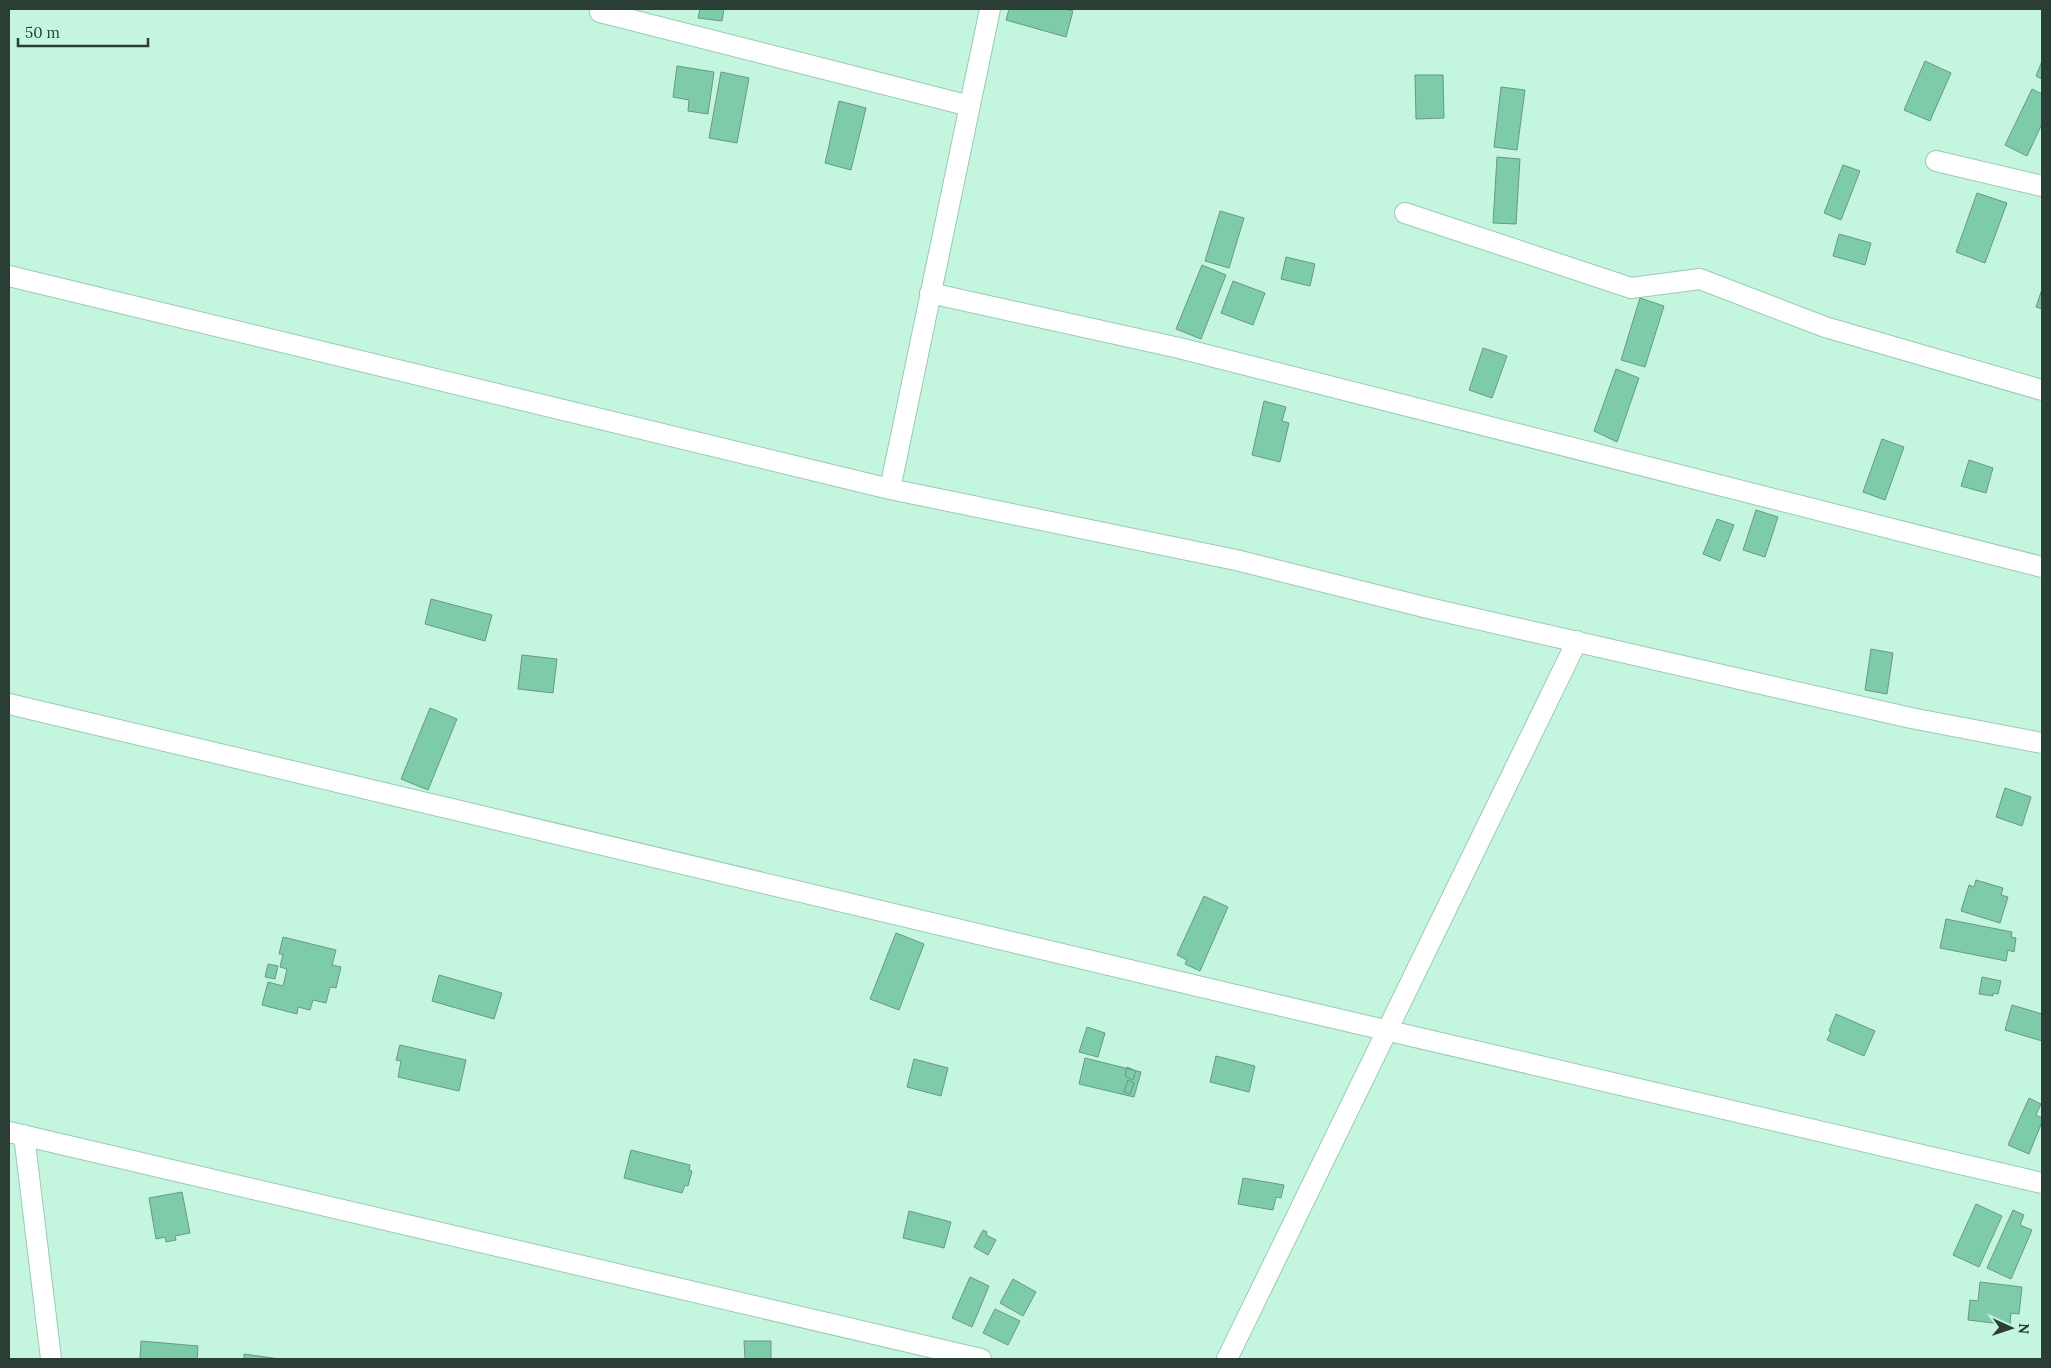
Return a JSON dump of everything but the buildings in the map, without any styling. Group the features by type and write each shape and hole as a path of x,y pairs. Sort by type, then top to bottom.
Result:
{"street":[{"path":"600,9 600,12 970,106"},
{"path":"890,489 990,9"},
{"path":"1936,161 2042,186"},
{"path":"1404,213 1631,288 1700,279 1825,327 2042,390"},
{"path":"9,276 890,489 1236,560 1424,607 1911,718 2042,743"},
{"path":"930,293 1179,348 2042,567"},
{"path":"1226,1359 1577,641"},
{"path":"9,704 1386,1030 2042,1182"},
{"path":"51,1359 16,1134 981,1359"}]}
